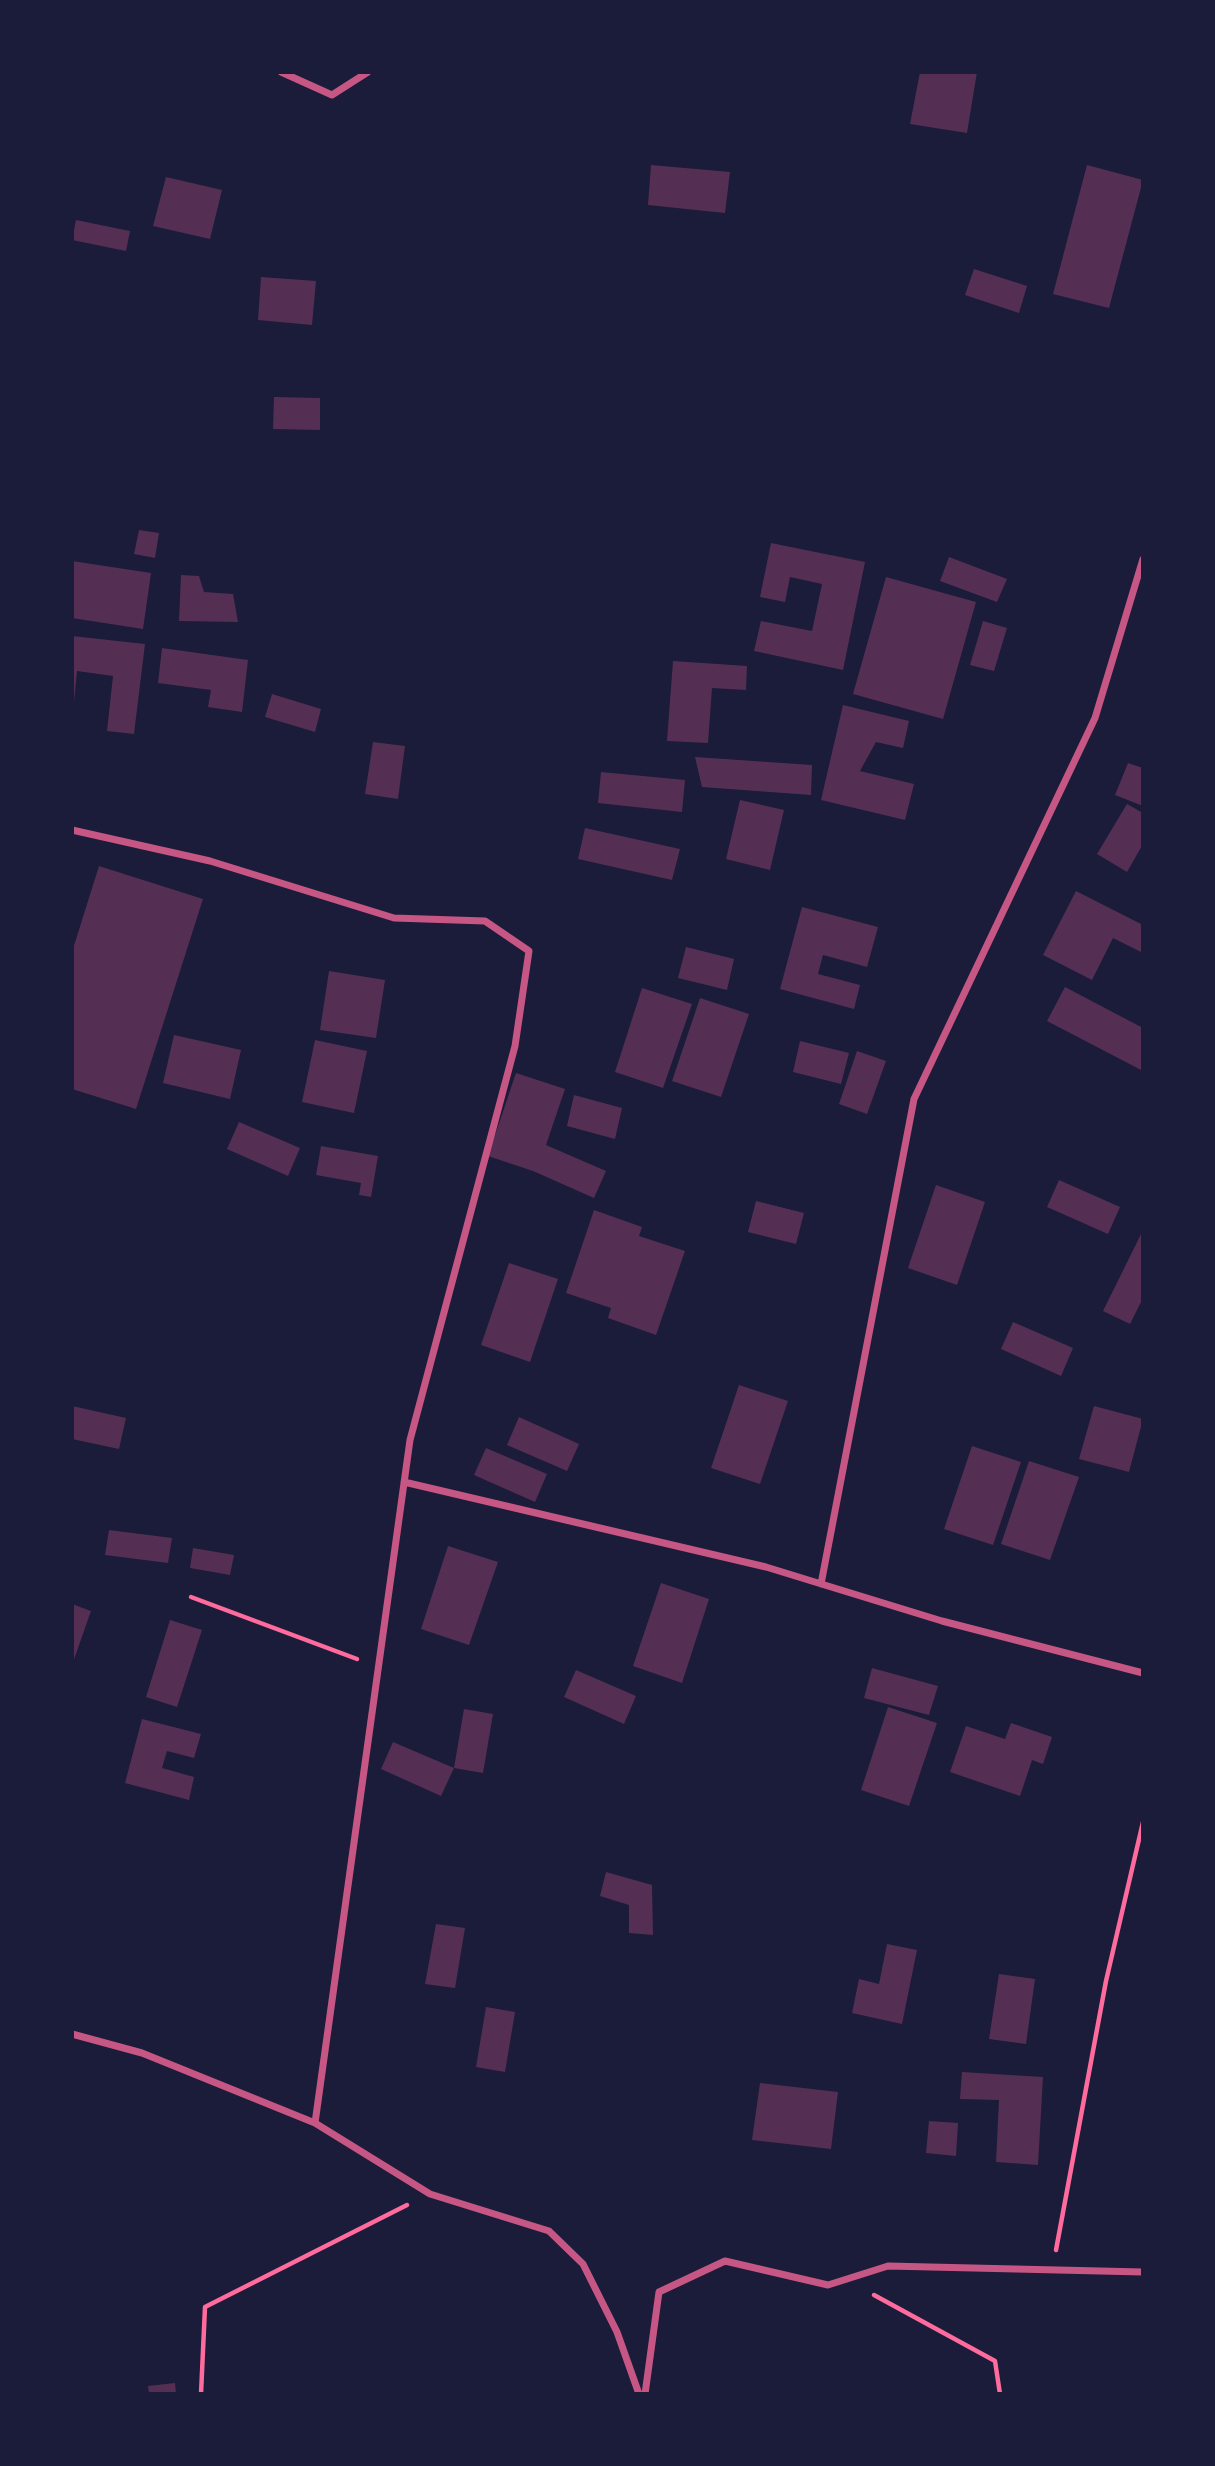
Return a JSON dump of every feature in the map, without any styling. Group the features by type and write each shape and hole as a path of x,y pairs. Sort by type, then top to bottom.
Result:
{"street":[{"path":"281,72 332,95 368,72"},
{"path":"821,1584 914,1099 1095,718 1143,559"},
{"path":"72,830 210,860 394,918 485,921 529,951 516,1046 410,1440 315,2123"},
{"path":"404,1482 766,1567 942,1621 1143,1673"},
{"path":"72,2034 142,2053 315,2123 430,2194 549,2231 583,2264 617,2332 639,2394"},
{"path":"645,2394 659,2292 725,2261 828,2285 888,2266 1143,2272"}],"path":[{"path":"191,1597 378,1667"},
{"path":"1052,2269 1106,1980 1143,1822"},
{"path":"201,2394 205,2307 430,2194"},
{"path":"846,2280 995,2361 1000,2394"}],"building":[{"path":"920,72 977,72 967,133 910,124"},
{"path":"651,165 730,172 725,213 648,205"},
{"path":"1087,165 1143,180 1109,308 1053,294"},
{"path":"166,177 222,190 210,239 153,226"},
{"path":"76,220 130,231 126,251 72,240"},
{"path":"974,269 1027,286 1019,313 965,295"},
{"path":"261,277 316,281 312,325 258,320"},
{"path":"274,397 320,398 320,430 273,429"},
{"path":"139,530 159,533 155,558 134,554"},
{"path":"771,543 865,562 843,670 754,651 761,621 812,631 822,584 790,577 785,602 760,597"},
{"path":"949,557 1007,579 997,602 940,581"},
{"path":"72,561 151,573 143,629 72,618"},
{"path":"181,575 199,576 204,592 233,594 238,622 179,621"},
{"path":"886,577 976,602 943,719 853,694"},
{"path":"983,621 1007,628 994,671 970,665"},
{"path":"72,636 145,644 134,734 107,731 113,676 77,671 72,702"},
{"path":"162,648 248,660 242,712 208,707 211,690 158,683"},
{"path":"673,661 747,666 746,690 712,688 708,743 667,741"},
{"path":"272,694 321,709 315,732 265,717"},
{"path":"843,705 909,721 903,748 876,742 860,771 914,784 905,820 821,800"},
{"path":"373,742 405,746 398,799 365,794"},
{"path":"695,757 812,765 811,795 702,787"},
{"path":"1128,763 1143,768 1143,806 1115,795"},
{"path":"601,772 685,780 682,812 598,803"},
{"path":"740,800 784,810 770,870 726,859"},
{"path":"1127,804 1143,813 1143,844 1127,872 1097,854"},
{"path":"585,828 680,849 672,880 578,859"},
{"path":"99,866 203,899 136,1109 72,1089 72,952"},
{"path":"1076,891 1143,925 1143,953 1113,938 1092,980 1043,955"},
{"path":"802,907 878,927 867,967 823,955 818,974 860,985 854,1009 780,989"},
{"path":"686,947 734,959 727,990 678,978"},
{"path":"329,971 385,980 376,1038 320,1030"},
{"path":"1065,987 1143,1028 1143,1071 1047,1021"},
{"path":"642,988 692,1004 663,1088 615,1072"},
{"path":"700,998 749,1014 721,1097 672,1081"},
{"path":"174,1035 241,1050 230,1099 163,1083"},
{"path":"315,1040 367,1051 354,1113 302,1102"},
{"path":"800,1041 849,1053 841,1084 793,1072"},
{"path":"857,1051 886,1061 867,1114 839,1104"},
{"path":"516,1073 565,1089 546,1145 606,1171 594,1198 533,1171 488,1156"},
{"path":"574,1095 622,1108 615,1139 567,1126"},
{"path":"239,1122 300,1148 288,1176 227,1149"},
{"path":"321,1146 378,1156 371,1197 359,1195 361,1183 316,1175"},
{"path":"1059,1180 1120,1207 1108,1234 1047,1207"},
{"path":"936,1185 985,1202 957,1285 908,1268"},
{"path":"756,1201 804,1213 796,1244 748,1232"},
{"path":"594,1210 642,1227 639,1236 685,1251 656,1335 608,1318 611,1308 566,1293"},
{"path":"1143,1230 1143,1298 1130,1324 1103,1311"},
{"path":"509,1263 558,1279 530,1362 481,1345"},
{"path":"1013,1322 1073,1348 1061,1376 1001,1349"},
{"path":"739,1385 788,1401 760,1484 711,1468"},
{"path":"72,1406 126,1418 119,1449 72,1439"},
{"path":"1094,1406 1143,1419 1129,1472 1079,1459"},
{"path":"519,1417 579,1444 567,1471 507,1445"},
{"path":"972,1446 1021,1462 993,1545 944,1529"},
{"path":"486,1448 547,1474 535,1502 474,1475"},
{"path":"1029,1461 1079,1477 1050,1560 1001,1544"},
{"path":"109,1530 172,1538 168,1563 105,1555"},
{"path":"448,1546 498,1562 469,1645 421,1629"},
{"path":"193,1548 234,1555 230,1575 190,1568"},
{"path":"661,1583 709,1599 682,1683 633,1666"},
{"path":"72,1604 91,1611 72,1665"},
{"path":"170,1620 202,1630 177,1707 146,1697"},
{"path":"872,1668 938,1686 929,1715 864,1698"},
{"path":"576,1670 636,1696 624,1724 564,1697"},
{"path":"888,1707 937,1723 909,1806 861,1790"},
{"path":"464,1709 493,1714 483,1773 454,1768"},
{"path":"142,1719 201,1734 194,1758 167,1751 162,1768 194,1777 189,1800 125,1783"},
{"path":"1011,1723 1052,1737 1043,1764 1032,1760 1020,1796 950,1772 966,1726 1005,1739"},
{"path":"393,1742 454,1768 441,1796 381,1769"},
{"path":"606,1872 652,1885 653,1935 629,1933 629,1905 600,1896"},
{"path":"436,1924 465,1928 455,1988 425,1984"},
{"path":"887,1944 917,1950 902,2024 852,2013 859,1979 879,1984"},
{"path":"999,1974 1035,1979 1026,2044 989,2039"},
{"path":"486,2007 515,2012 505,2072 476,2067"},
{"path":"962,2072 1043,2077 1038,2165 996,2162 999,2100 960,2099"},
{"path":"760,2083 838,2092 831,2149 752,2140"},
{"path":"929,2121 958,2123 956,2156 926,2153"},
{"path":"175,2383 176,2394 149,2394 148,2386"}]}
